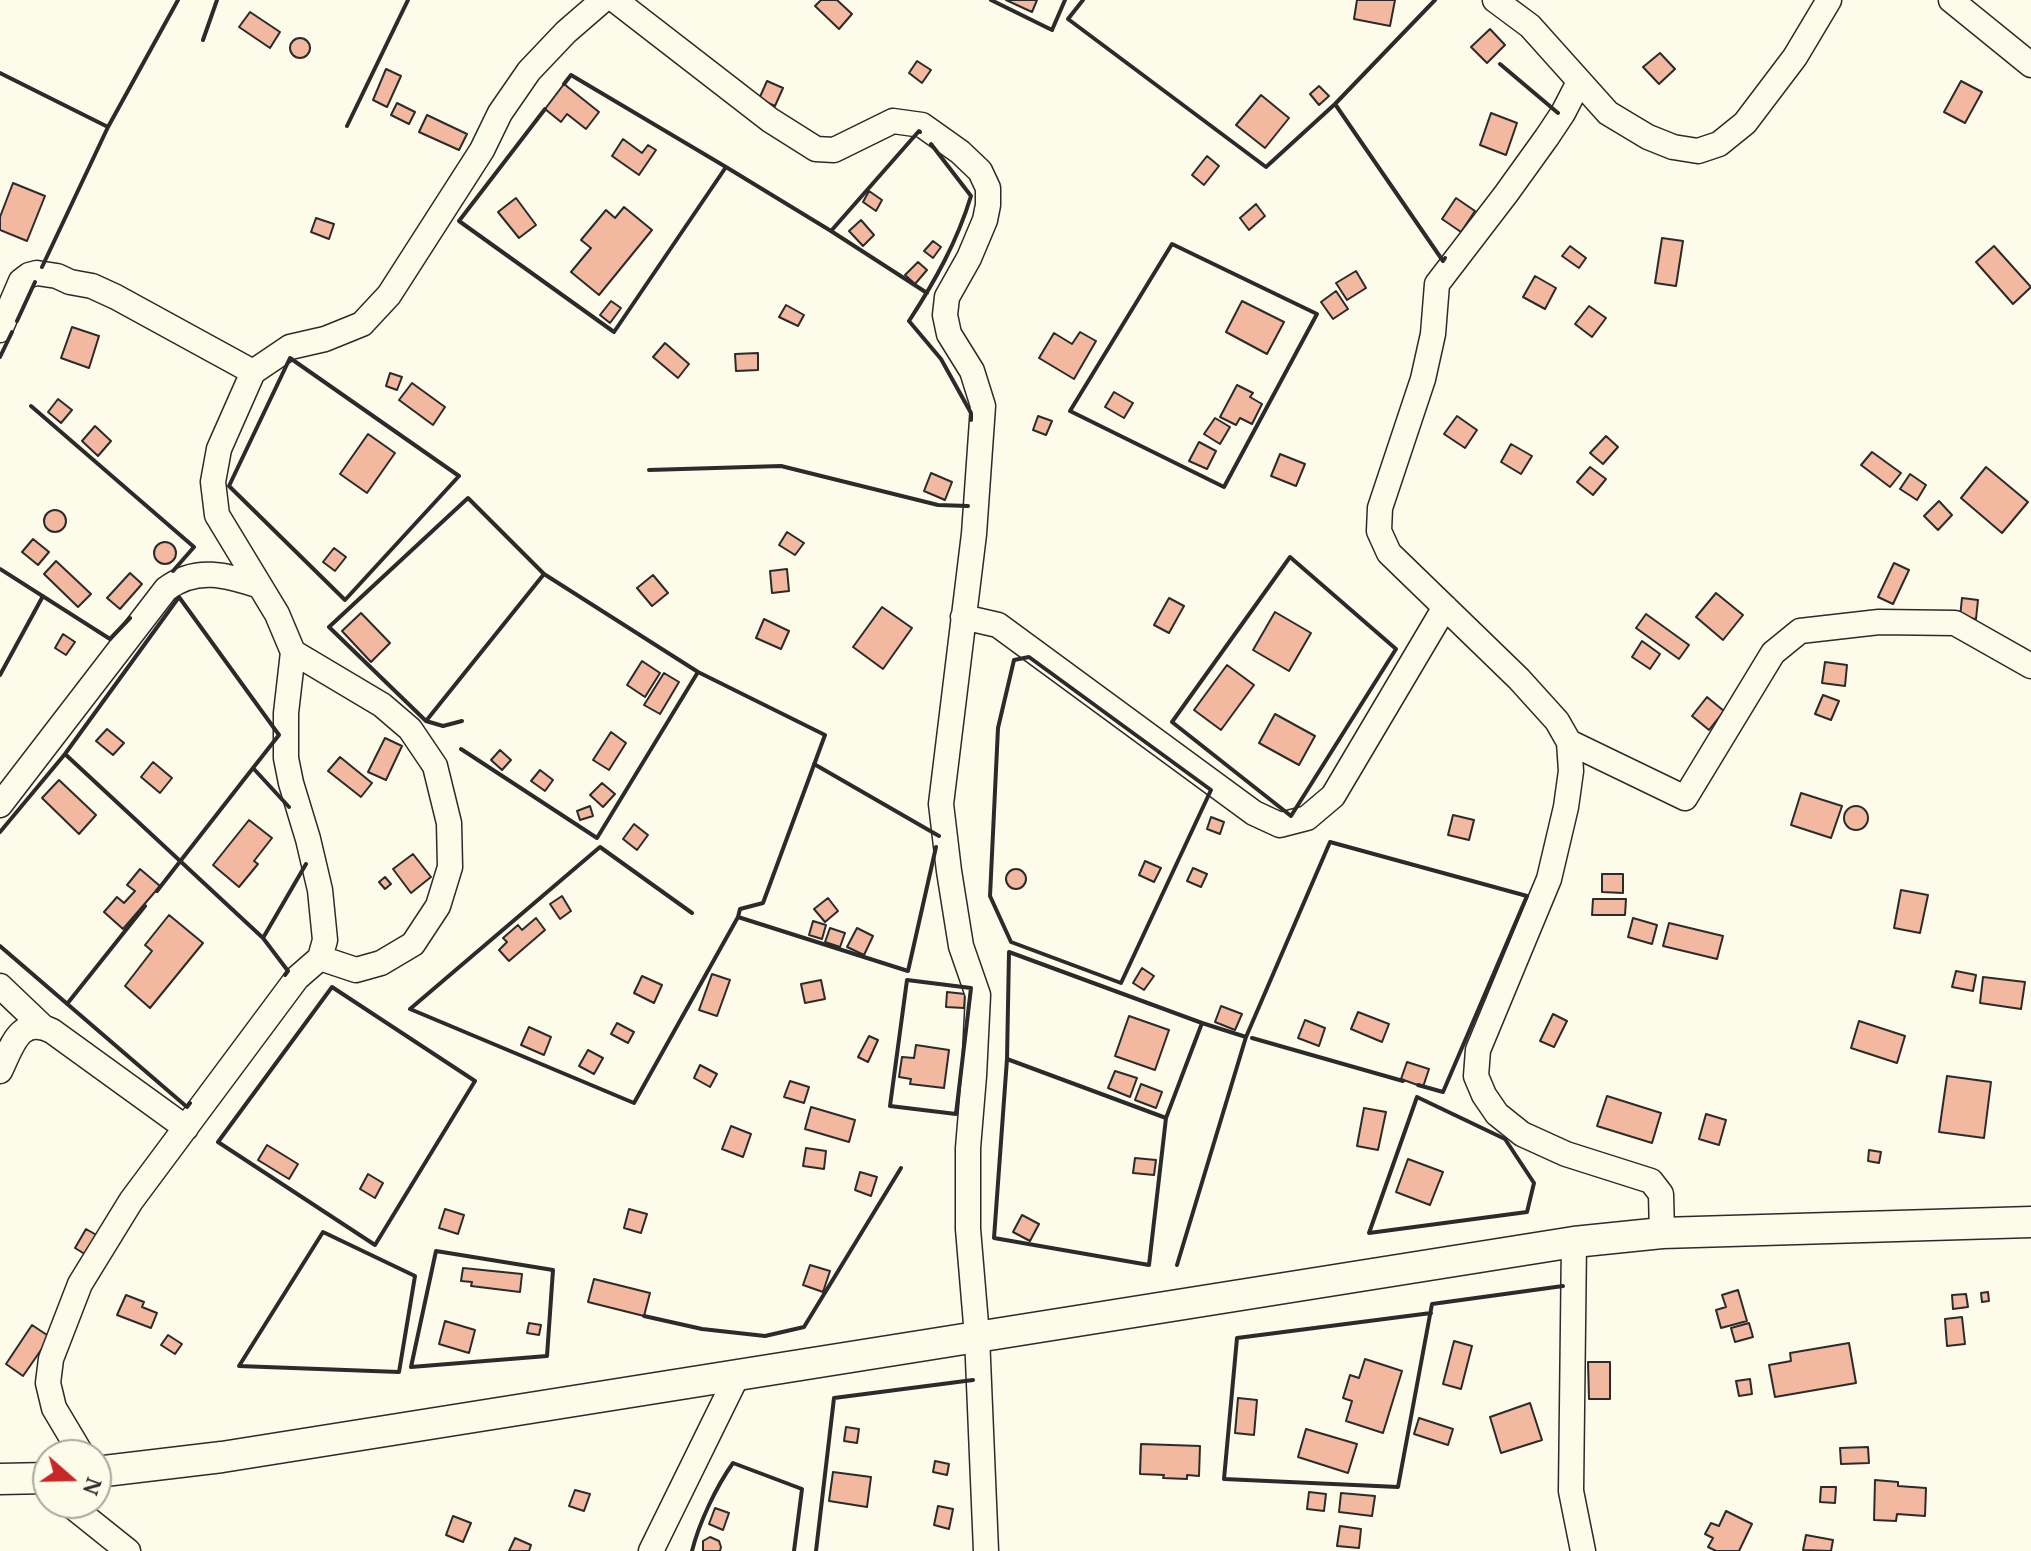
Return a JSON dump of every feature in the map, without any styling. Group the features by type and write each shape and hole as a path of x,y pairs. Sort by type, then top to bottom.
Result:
{"street":[{"path":"72,1439 54,1408 48,1383 51,1359 80,1284 131,1201 297,978 320,958 325,940 320,890 286,758 286,713 293,652 277,614 217,515 213,482 219,449 253,372 290,347 325,339 362,324 389,295 529,71 566,32 603,0"},
{"path":"615,0 770,120 816,149 834,150 893,121 922,125 960,152 980,171 988,188 985,220 969,258 947,297 945,315 949,334 972,371 983,406 974,534 941,804 961,946 978,995 968,1148 968,1229 977,1336 986,1551"},
{"path":"1495,0 1530,26 1608,113 1648,137 1673,147 1698,151 1719,144 1745,123 1795,57 1829,0"},
{"path":"1951,0 2031,65"},
{"path":"1579,82 1563,113 1437,284 1433,334 1423,379 1380,508 1379,531 1389,553 1519,679 1557,721 1569,742 1571,771 1566,807 1549,879 1478,1050 1476,1076 1497,1114 1522,1134 1566,1154 1651,1181 1661,1194 1662,1233"},
{"path":"0,330 10,279 37,273 57,276 116,297 253,372"},
{"path":"0,805 166,589 179,579 193,575 239,579 260,586"},
{"path":"963,617 998,625 1254,813 1280,825 1307,818 1333,796 1445,607"},
{"path":"1569,742 1685,798 1773,653 1800,631 1879,622 1955,623 2031,666"},
{"path":"293,652 382,705 410,729 435,766 449,823 450,867 438,906 413,944 381,963 356,970 320,958"},
{"path":"0,986 42,1026 186,1128"},
{"path":"0,1071 20,1033 30,1026 42,1026"},
{"path":"112,1470 238,1454 1574,1242 1662,1233 2031,1222"},
{"path":"1574,1242 1571,1491 1583,1551"},
{"path":"651,1551 738,1374"},
{"path":"0,1479 32,1481"},
{"path":"88,1519 128,1551"}],"building":[{"path":"821,0 837,0 852,14 839,29 815,6"},
{"path":"1006,0 1037,0 1032,12"},
{"path":"1357,0 1395,0 1390,26 1354,19"},
{"path":"250,12 280,32 270,48 239,27"},
{"path":"1490,29 1505,45 1487,63 1471,47"},
{"path":"300,38 307,41 310,48 307,55 300,58 293,55 290,48 293,41"},
{"path":"1660,53 1675,69 1659,84 1643,67"},
{"path":"917,61 931,70 922,83 909,73"},
{"path":"386,69 401,76 387,107 373,100"},
{"path":"767,81 783,88 775,106 759,99"},
{"path":"1961,81 1982,92 1965,123 1944,112"},
{"path":"564,84 599,112 586,129 567,114 561,122 545,109"},
{"path":"1319,86 1329,96 1319,105 1310,94"},
{"path":"1261,95 1289,118 1265,148 1236,125"},
{"path":"397,103 415,112 409,124 391,115"},
{"path":"1491,113 1517,123 1506,155 1480,145"},
{"path":"427,115 467,134 459,150 419,132"},
{"path":"623,139 642,153 648,145 656,150 639,175 612,156"},
{"path":"1207,156 1219,166 1204,185 1192,175"},
{"path":"13,183 45,196 27,241 0,230 0,217"},
{"path":"869,191 882,200 876,211 863,202"},
{"path":"516,198 536,225 519,238 498,212"},
{"path":"1456,198 1475,211 1461,232 1442,219"},
{"path":"1256,204 1265,216 1249,230 1240,218"},
{"path":"624,207 652,230 599,295 571,272 591,248 581,240 606,210 615,218"},
{"path":"316,218 334,224 329,239 311,232"},
{"path":"861,220 874,235 863,246 849,231"},
{"path":"1662,238 1683,241 1676,286 1655,283"},
{"path":"933,241 941,247 933,258 924,251"},
{"path":"1570,246 1586,258 1579,268 1562,256"},
{"path":"1994,246 2031,287 2013,304 1976,262"},
{"path":"918,262 927,270 915,284 905,275"},
{"path":"1356,271 1366,288 1347,300 1336,283"},
{"path":"1535,276 1556,288 1545,309 1523,297"},
{"path":"1336,291 1348,309 1333,319 1321,302"},
{"path":"611,301 621,308 610,323 600,315"},
{"path":"1242,301 1284,322 1267,354 1226,332"},
{"path":"786,305 804,315 798,326 779,317"},
{"path":"1589,306 1606,318 1592,337 1575,324"},
{"path":"72,327 99,336 89,368 61,358"},
{"path":"1080,332 1096,341 1074,379 1039,358 1054,333 1072,344"},
{"path":"665,343 689,364 678,378 653,357"},
{"path":"758,353 758,370 736,371 735,354"},
{"path":"390,373 402,377 397,390 386,386"},
{"path":"412,383 445,407 433,425 399,400"},
{"path":"1237,385 1253,393 1250,397 1262,404 1252,424 1240,418 1236,425 1220,417"},
{"path":"1114,392 1133,403 1124,418 1105,407"},
{"path":"58,399 72,410 61,423 48,412"},
{"path":"1038,416 1052,421 1046,435 1033,430"},
{"path":"1457,416 1477,430 1465,448 1444,434"},
{"path":"1215,418 1230,427 1220,444 1204,434"},
{"path":"95,426 111,441 98,456 82,441"},
{"path":"368,434 395,453 367,493 340,474"},
{"path":"1606,436 1618,447 1603,464 1590,453"},
{"path":"1199,442 1216,451 1207,469 1189,461"},
{"path":"1511,444 1532,456 1521,474 1501,462"},
{"path":"1872,452 1901,473 1890,487 1861,465"},
{"path":"1280,454 1305,464 1296,486 1271,476"},
{"path":"1590,467 1606,479 1593,495 1577,482"},
{"path":"1986,467 2028,502 2002,533 1961,498"},
{"path":"931,473 952,482 945,500 924,491"},
{"path":"1910,474 1926,485 1917,500 1900,489"},
{"path":"1939,501 1952,515 1938,530 1924,516"},
{"path":"55,510 63,513 66,521 63,529 55,532 47,529 44,521 47,513"},
{"path":"787,532 804,543 795,555 779,545"},
{"path":"33,539 49,552 38,565 22,552"},
{"path":"161,542 169,542 176,553 169,564 161,564 154,557 154,549"},
{"path":"334,548 346,557 335,571 323,562"},
{"path":"56,561 91,594 78,607 44,574"},
{"path":"1894,563 1909,570 1893,604 1878,597"},
{"path":"787,569 789,591 772,593 770,571"},
{"path":"130,573 142,584 120,609 107,598"},
{"path":"653,575 668,593 652,606 637,588"},
{"path":"1716,593 1743,615 1723,640 1696,617"},
{"path":"1169,598 1184,606 1169,633 1154,625"},
{"path":"1962,598 1978,600 1976,619 1960,617"},
{"path":"882,607 912,628 883,669 853,647"},
{"path":"1275,612 1311,633 1289,671 1253,650"},
{"path":"361,613 390,643 371,662 342,631"},
{"path":"1646,614 1689,645 1679,659 1636,628"},
{"path":"764,619 789,631 781,649 756,638"},
{"path":"63,634 75,642 66,655 55,648"},
{"path":"1642,641 1660,654 1650,669 1632,657"},
{"path":"642,661 660,673 645,697 627,685"},
{"path":"1825,662 1847,665 1845,686 1822,683"},
{"path":"1227,665 1254,685 1221,730 1194,710"},
{"path":"664,673 679,682 660,714 644,705"},
{"path":"1823,695 1839,701 1831,720 1815,714"},
{"path":"1707,697 1724,711 1709,730 1692,716"},
{"path":"1275,714 1315,736 1299,765 1259,743"},
{"path":"107,729 124,743 113,755 96,741"},
{"path":"611,732 626,743 609,770 593,760"},
{"path":"385,738 402,746 386,780 368,772"},
{"path":"500,750 511,760 502,770 491,760"},
{"path":"340,757 372,783 361,797 328,771"},
{"path":"153,762 172,778 160,793 141,777"},
{"path":"540,770 553,780 545,791 531,781"},
{"path":"59,780 96,815 79,834 42,798"},
{"path":"602,783 615,794 603,807 590,795"},
{"path":"1801,793 1842,806 1831,838 1791,825"},
{"path":"590,806 593,816 580,820 577,811"},
{"path":"1856,806 1864,810 1868,818 1864,826 1856,830 1848,826 1844,818 1848,810"},
{"path":"1453,815 1474,820 1469,840 1448,835"},
{"path":"1211,817 1224,822 1220,834 1207,829"},
{"path":"249,820 272,838 254,861 258,864 239,887 213,865"},
{"path":"634,824 648,835 637,850 623,839"},
{"path":"413,854 431,877 411,893 393,869"},
{"path":"1145,861 1161,868 1154,882 1139,875"},
{"path":"1193,868 1207,874 1201,887 1187,881"},
{"path":"140,869 160,886 123,929 104,912 117,897 124,903 135,891 127,885"},
{"path":"1016,869 1023,872 1026,879 1023,886 1016,889 1009,886 1006,879 1009,872"},
{"path":"1602,874 1623,874 1623,893 1602,892"},
{"path":"385,877 391,884 385,889 379,882"},
{"path":"1901,890 1928,895 1920,933 1894,928"},
{"path":"562,896 571,911 560,919 550,904"},
{"path":"828,898 838,911 825,922 814,909"},
{"path":"1593,899 1626,899 1625,915 1592,915"},
{"path":"169,915 203,943 150,1008 125,986 152,951 145,945"},
{"path":"536,918 545,930 509,961 499,950 507,942 503,938 518,925 522,930"},
{"path":"1633,918 1657,925 1652,944 1628,937"},
{"path":"813,921 826,925 822,939 809,935"},
{"path":"1669,923 1723,936 1717,959 1663,946"},
{"path":"830,928 845,933 840,947 825,942"},
{"path":"857,928 873,936 864,955 847,947"},
{"path":"1142,968 1154,976 1144,990 1133,983"},
{"path":"1956,971 1976,975 1973,991 1952,987"},
{"path":"712,974 730,980 717,1016 699,1010"},
{"path":"642,976 662,985 654,1003 634,993"},
{"path":"1983,977 2025,982 2021,1009 1980,1003"},
{"path":"821,980 825,999 805,1003 801,984"},
{"path":"947,992 965,994 964,1008 946,1007"},
{"path":"1221,1006 1242,1014 1235,1030 1215,1022"},
{"path":"1358,1012 1389,1024 1382,1042 1351,1029"},
{"path":"1553,1014 1567,1021 1554,1047 1540,1041"},
{"path":"1129,1016 1169,1030 1155,1070 1115,1056"},
{"path":"1305,1020 1325,1028 1319,1046 1298,1038"},
{"path":"1859,1021 1905,1036 1897,1063 1851,1048"},
{"path":"617,1023 634,1032 628,1043 611,1034"},
{"path":"529,1027 551,1037 544,1055 521,1045"},
{"path":"869,1036 878,1040 868,1062 858,1057"},
{"path":"916,1045 949,1050 944,1088 910,1084 911,1079 899,1077 902,1057 914,1058"},
{"path":"588,1050 603,1058 594,1074 579,1066"},
{"path":"1407,1062 1429,1069 1423,1087 1401,1079"},
{"path":"700,1065 717,1074 710,1087 694,1078"},
{"path":"1115,1071 1137,1078 1130,1097 1108,1088"},
{"path":"1947,1076 1991,1082 1984,1138 1939,1132"},
{"path":"790,1081 809,1087 804,1103 784,1097"},
{"path":"1141,1084 1162,1092 1156,1108 1135,1100"},
{"path":"1607,1096 1661,1113 1652,1143 1597,1126"},
{"path":"811,1107 855,1120 849,1142 805,1129"},
{"path":"1364,1108 1386,1112 1378,1150 1357,1146"},
{"path":"1706,1114 1726,1120 1719,1145 1699,1139"},
{"path":"731,1126 751,1134 743,1157 722,1149"},
{"path":"267,1145 298,1164 289,1179 258,1160"},
{"path":"806,1148 826,1151 824,1169 803,1166"},
{"path":"1869,1150 1881,1152 1879,1163 1868,1161"},
{"path":"1135,1158 1156,1160 1154,1175 1133,1173"},
{"path":"1408,1159 1443,1172 1430,1205 1396,1192"},
{"path":"860,1172 877,1177 871,1196 855,1190"},
{"path":"368,1174 383,1183 375,1198 360,1189"},
{"path":"445,1209 464,1215 458,1234 439,1228"},
{"path":"629,1209 647,1214 641,1233 624,1228"},
{"path":"1022,1215 1039,1224 1030,1241 1013,1232"},
{"path":"86,1229 100,1237 88,1256 75,1248"},
{"path":"810,1265 830,1271 823,1292 803,1285"},
{"path":"463,1268 522,1274 520,1292 471,1286 472,1282 461,1281"},
{"path":"594,1279 650,1293 644,1316 588,1302"},
{"path":"1738,1290 1747,1321 1721,1328 1716,1310 1726,1307 1722,1295"},
{"path":"1988,1292 1989,1301 1982,1302 1981,1293"},
{"path":"1966,1294 1968,1307 1953,1309 1952,1295"},
{"path":"126,1295 144,1302 142,1307 157,1313 151,1328 117,1315"},
{"path":"1962,1317 1965,1344 1947,1346 1945,1319"},
{"path":"445,1321 475,1330 469,1353 439,1344"},
{"path":"529,1323 541,1325 539,1335 527,1333"},
{"path":"1749,1323 1753,1337 1735,1342 1731,1328"},
{"path":"32,1325 50,1337 23,1376 6,1364"},
{"path":"168,1335 182,1344 175,1354 161,1345"},
{"path":"1454,1341 1472,1346 1461,1389 1443,1384"},
{"path":"1849,1343 1856,1383 1775,1397 1769,1365 1791,1361 1790,1353"},
{"path":"1365,1359 1402,1371 1383,1433 1346,1421 1352,1401 1343,1398 1350,1375 1359,1378"},
{"path":"1588,1362 1610,1362 1610,1399 1589,1399"},
{"path":"1750,1379 1752,1394 1739,1396 1736,1381"},
{"path":"1238,1398 1257,1400 1254,1435 1235,1433"},
{"path":"1530,1403 1542,1440 1501,1453 1490,1417"},
{"path":"1419,1418 1453,1429 1448,1445 1414,1434"},
{"path":"846,1427 859,1429 857,1443 844,1441"},
{"path":"1306,1429 1357,1444 1348,1473 1298,1457"},
{"path":"1141,1444 1200,1446 1199,1476 1187,1475 1187,1479 1140,1474"},
{"path":"1868,1447 1869,1463 1841,1464 1840,1448"},
{"path":"935,1461 949,1464 947,1475 933,1472"},
{"path":"833,1472 871,1477 867,1507 829,1501"},
{"path":"1875,1480 1926,1488 1925,1516 1897,1514 1896,1521 1874,1520"},
{"path":"1821,1487 1836,1487 1835,1503 1820,1502"},
{"path":"575,1490 590,1494 584,1511 569,1506"},
{"path":"1309,1492 1326,1494 1324,1511 1307,1509"},
{"path":"1341,1493 1375,1496 1372,1516 1339,1512"},
{"path":"938,1506 953,1509 949,1529 934,1525"},
{"path":"715,1508 729,1513 723,1530 709,1524"},
{"path":"1726,1511 1752,1524 1739,1551 1716,1551 1708,1547 1713,1538 1705,1534 1711,1523 1719,1526"},
{"path":"453,1516 471,1523 463,1542 446,1535"},
{"path":"1340,1526 1361,1529 1359,1548 1337,1546"},
{"path":"1806,1535 1833,1540 1831,1551 1803,1550"},
{"path":"710,1537 719,1541 720,1551 703,1551 703,1541"},
{"path":"515,1538 531,1545 529,1551 509,1551"}],"wall":[{"path":"42,267 108,127 178,0"},
{"path":"203,40 217,0"},
{"path":"347,126 408,0"},
{"path":"991,0 1052,30 1065,0"},
{"path":"1083,0 1068,19 1266,167 1335,104 1435,0"},
{"path":"1500,64 1558,113"},
{"path":"0,73 108,127"},
{"path":"545,109 459,221 614,332 726,167 571,75 564,84"},
{"path":"1335,104 1443,261 1445,258"},
{"path":"726,167 831,231 920,132"},
{"path":"931,144 971,196 944,261 909,321 941,359 971,413 971,420"},
{"path":"831,231 927,293"},
{"path":"1172,244 1317,314 1224,487 1070,411 1172,244"},
{"path":"17,321 35,282"},
{"path":"0,357 12,332"},
{"path":"290,358 459,476 345,600 229,486 290,358"},
{"path":"31,406 194,547 173,571"},
{"path":"649,470 781,466 938,505 968,506"},
{"path":"462,721 443,726 426,721 329,627 468,498 544,574 698,672 825,735 763,903 740,909 634,1103 410,1009 600,847 692,913"},
{"path":"1290,557 1396,649 1291,816 1172,722 1290,557"},
{"path":"0,569 110,639 130,618"},
{"path":"426,721 544,574"},
{"path":"0,675 43,596"},
{"path":"0,832 65,754 179,597 279,735 253,768 289,807"},
{"path":"1029,657 1211,790 1121,983 1011,942 990,896 998,728 1014,660 1029,657"},
{"path":"461,749 597,838 698,672"},
{"path":"65,754 263,938"},
{"path":"814,764 939,836"},
{"path":"157,891 253,768"},
{"path":"1246,1037 1330,842 1527,896 1443,1092 1418,1085"},
{"path":"738,917 908,971 936,847"},
{"path":"285,975 288,971 263,938 306,864"},
{"path":"67,1004 145,906"},
{"path":"0,946 187,1107 190,1103"},
{"path":"1007,1059 1009,952 1202,1023 1166,1118 1149,1265 994,1238 1007,1059 1166,1118"},
{"path":"907,980 971,988 956,1114 890,1106 907,980"},
{"path":"332,987 475,1081 375,1245 218,1142 332,987"},
{"path":"1177,1265 1246,1037 1202,1023"},
{"path":"1252,1038 1403,1081"},
{"path":"1417,1097 1505,1139 1534,1183 1527,1212 1369,1233 1417,1097"},
{"path":"644,1316 702,1329 765,1336 804,1327 901,1168"},
{"path":"323,1232 415,1276 399,1372 239,1366 323,1232"},
{"path":"436,1251 553,1270 547,1356 411,1367 436,1251"},
{"path":"1431,1313 1237,1338 1224,1479 1398,1487 1432,1304 1563,1286"},
{"path":"816,1551 834,1398 973,1380"},
{"path":"692,1551 709,1506 733,1463 802,1489 794,1551"}]}
